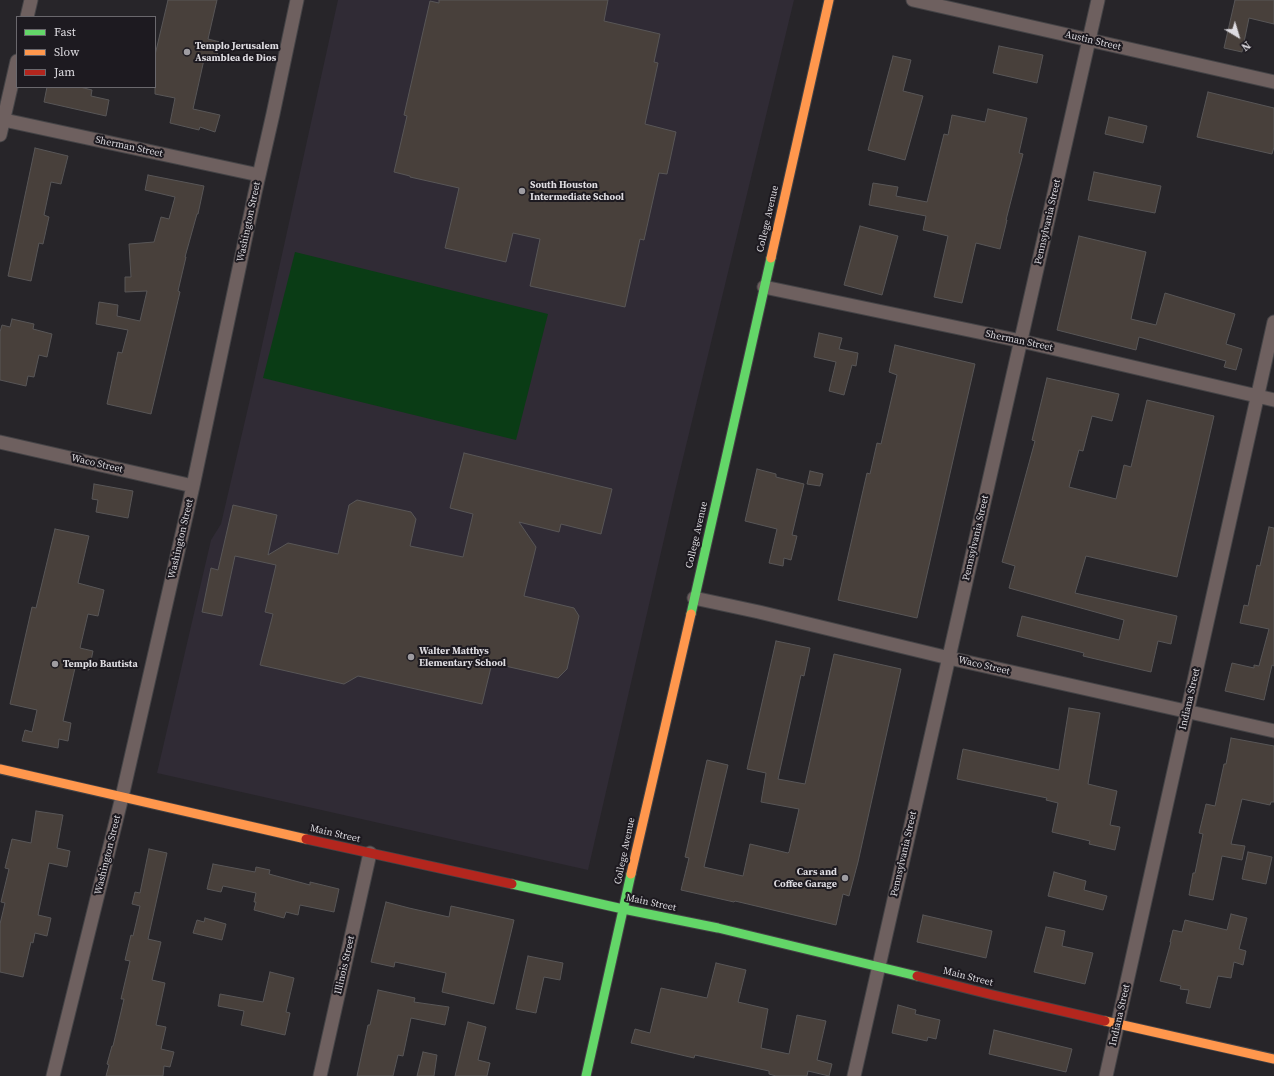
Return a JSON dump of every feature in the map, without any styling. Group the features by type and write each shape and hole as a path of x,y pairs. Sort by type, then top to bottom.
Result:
{"street":[{"path":"27,16 31,0"},
{"name":"Washington Street","path":"53,1076 122,797 193,486 297,0"},
{"name":"College Avenue","path":"586,1076 829,0"},
{"name":"Austin Street","path":"913,0 1274,82"},
{"name":"Pennsylvania Street","path":"854,1076 1098,0"},
{"path":"0,135 2,119 16,65"},
{"name":"Sherman Street","path":"2,119 259,175"},
{"name":"Sherman Street","path":"764,287 1021,341 1274,400"},
{"name":"Indiana Street","path":"1106,1076 1274,322"},
{"name":"Waco Street","path":"0,442 193,486"},
{"name":"Waco Street","path":"694,598 759,612 949,658 1274,731"},
{"name":"Main Street","path":"0,770 623,909 718,928 993,995 1274,1059"},
{"name":"Illinois Street","path":"320,1076 370,853"}],"shaded area":[{"path":"338,0 794,0 676,487 588,870 157,773 211,540 221,524 254,382"}],"green space":[{"path":"295,252 548,314 516,440 263,378"}],"building":[{"name":"Templo Jerusalem Asamblea de Dios","path":"168,0 217,0 208,39 220,42 217,57 205,55 193,109 220,115 215,132 200,127 199,130 170,123 175,98 155,94 156,51"},
{"path":"439,0 608,0 604,21 660,34 654,62 658,63 645,124 676,132 667,174 659,173 644,240 640,239 625,307 530,286 540,239 513,233 506,262 445,248 459,188 394,172 407,116 404,115 430,1 439,3"},
{"path":"1235,0 1274,0 1274,24 1249,18 1242,52 1224,48"},
{"path":"999,46 1043,55 1037,83 993,73"},
{"path":"893,56 911,60 903,91 923,96 905,160 868,150"},
{"path":"47,88 84,88 92,90 91,96 109,100 106,116 44,102"},
{"path":"1208,92 1274,108 1274,147 1272,154 1197,137"},
{"path":"988,109 1027,118 1019,153 1023,154 1000,249 976,243 962,303 934,297 948,236 923,230 926,216 869,205 873,183 898,187 896,196 927,202 944,134 948,135 952,115 985,122"},
{"path":"1109,117 1147,126 1143,143 1105,134"},
{"path":"35,148 68,156 61,184 51,182 44,215 49,217 43,244 39,243 31,281 8,276"},
{"path":"1094,172 1161,186 1155,213 1088,200"},
{"path":"148,175 204,186 198,214 185,257 178,291 180,292 151,414 107,404 118,352 122,353 128,330 96,324 99,302 118,305 117,316 140,321 147,291 125,292 125,277 131,277 129,244 154,242 161,217 169,219 175,197 145,190"},
{"path":"860,226 898,236 882,295 844,285"},
{"path":"1079,236 1146,252 1131,319 1156,325 1165,293 1235,314 1226,344 1242,349 1236,370 1224,367 1226,361 1139,337 1136,350 1057,330"},
{"path":"12,319 34,324 33,329 52,334 47,357 39,355 34,377 28,376 26,386 0,380 0,332 2,325 10,327"},
{"path":"819,333 842,338 839,349 858,353 856,366 852,365 844,395 829,391 836,362 814,357"},
{"path":"895,345 975,364 917,618 838,600 867,473 870,474 877,443 881,444 897,375 889,372"},
{"path":"1047,378 1119,394 1112,421 1092,416 1083,451 1079,450 1069,487 1116,499 1124,465 1131,467 1147,400 1214,416 1177,577 1086,556 1075,593 1177,616 1171,644 1158,641 1151,672 1083,656 1084,653 1017,636 1022,616 1119,640 1124,620 1009,588 1015,566 1002,562 1035,441 1032,440"},
{"path":"464,453 612,489 601,534 561,524 559,532 519,522 536,547 524,596 574,608 579,616 567,669 558,678 492,663 482,704 358,676 344,684 260,665 273,614 265,612 276,565 235,556 222,616 202,612 211,568 218,570 233,505 277,515 268,555 288,543 338,554 349,505 357,500 411,512 416,519 410,546 463,557 473,514 450,508"},
{"path":"757,469 776,474 776,477 804,484 792,535 797,536 791,560 784,558 783,566 769,563 777,529 745,521"},
{"path":"810,471 823,474 820,486 807,484"},
{"path":"94,484 133,491 128,518 96,512 98,500 92,499"},
{"path":"1269,527 1274,528 1274,666 1272,665 1264,700 1225,691 1232,663 1254,668 1254,665 1259,666 1269,629 1240,623 1244,605 1248,606 1257,565 1260,566"},
{"path":"55,529 89,536 78,583 104,590 98,616 88,614 80,648 93,651 89,670 75,668 63,721 71,723 68,741 59,739 58,748 22,741 25,730 32,732 37,710 10,704 32,607 36,608"},
{"path":"776,641 810,648 804,676 801,675 778,779 805,784 834,654 901,669 858,862 849,896 843,894 836,925 681,890 689,858 685,857 707,760 728,765 704,867 743,876 750,844 789,852 799,809 761,802 766,773 747,769"},
{"path":"1069,708 1100,713 1088,784 1117,791 1110,825 1120,827 1115,850 1089,844 1090,841 1052,832 1058,803 1046,800 1047,798 957,779 963,749 1059,770"},
{"path":"1231,738 1274,746 1274,802 1271,802 1270,805 1242,799 1231,844 1245,846 1242,860 1222,856 1213,900 1189,895 1203,834 1199,833 1206,804 1215,806"},
{"path":"36,811 63,815 57,848 70,851 67,867 49,863 38,915 51,918 47,936 35,933 33,943 31,942 23,977 0,972 0,924 5,903 1,902 9,869 5,868 12,839 31,843"},
{"path":"149,849 167,853 148,939 161,942 152,980 165,983 156,1025 166,1027 161,1049 174,1052 170,1067 164,1066 163,1076 106,1076 109,1065 107,1064 113,1046 124,999 121,999 130,961 125,960 131,935 133,936 140,906 132,904 135,892 140,893"},
{"path":"1248,852 1272,857 1266,884 1242,879"},
{"path":"213,864 255,872 256,867 270,870 269,874 310,885 310,882 339,889 334,912 300,905 298,915 286,912 284,918 254,910 256,893 223,886 221,892 207,889"},
{"path":"1054,872 1086,881 1084,890 1107,896 1103,910 1048,896"},
{"path":"386,902 449,917 451,906 514,920 494,1004 442,992 446,973 395,962 394,967 371,962"},
{"path":"1231,914 1247,918 1239,949 1246,951 1243,965 1234,962 1231,978 1218,976 1210,1008 1186,1003 1189,990 1180,989 1181,986 1160,981 1173,930 1182,932 1185,920 1227,930"},
{"path":"923,915 992,931 986,958 917,942"},
{"path":"205,918 226,924 222,940 193,933 197,920 204,922"},
{"path":"1046,927 1065,931 1062,946 1093,953 1085,984 1034,972"},
{"path":"528,956 563,963 560,980 544,977 536,1013 516,1009"},
{"path":"716,963 746,970 738,1002 768,1009 761,1048 789,1054 797,1015 826,1021 817,1060 832,1064 829,1076 808,1071 807,1076 776,1076 769,1074 769,1071 695,1055 694,1058 631,1043 635,1029 650,1033 661,988 707,998"},
{"path":"270,972 294,978 286,1012 290,1013 285,1035 241,1025 244,1011 218,1006 220,994 263,1002"},
{"path":"378,990 415,998 414,1002 449,1007 445,1025 411,1018 403,1056 398,1055 393,1076 357,1076 368,1025 370,1025"},
{"path":"898,1005 916,1010 915,1014 940,1020 936,1039 928,1037 927,1041 892,1033"},
{"path":"468,1022 486,1027 478,1060 490,1063 487,1076 455,1076"},
{"path":"994,1030 1072,1049 1066,1072 989,1054"},
{"path":"423,1052 437,1055 434,1076 417,1076"}],"traffic: fast":[{"path":"691,614 771,258"},
{"path":"586,1076 631,874"},
{"path":"512,884 623,909 718,928 917,976"}],"traffic: slow":[{"path":"771,258 829,0"},
{"path":"631,874 691,614"},
{"path":"0,769 306,839"},
{"path":"1105,1021 1274,1059"}],"traffic: jam":[{"path":"306,839 512,884"},
{"path":"917,976 1105,1021"}],"place":[{"name":"Templo Jerusalem Asamblea de Dios","path":"187,52"},
{"name":"South Houston Intermediate School","path":"522,191"},
{"name":"Walter Matthys Elementary School","path":"411,657"},
{"name":"Templo Bautista","path":"55,664"},
{"name":"Cars and Coffee Garage","path":"845,878"}]}
